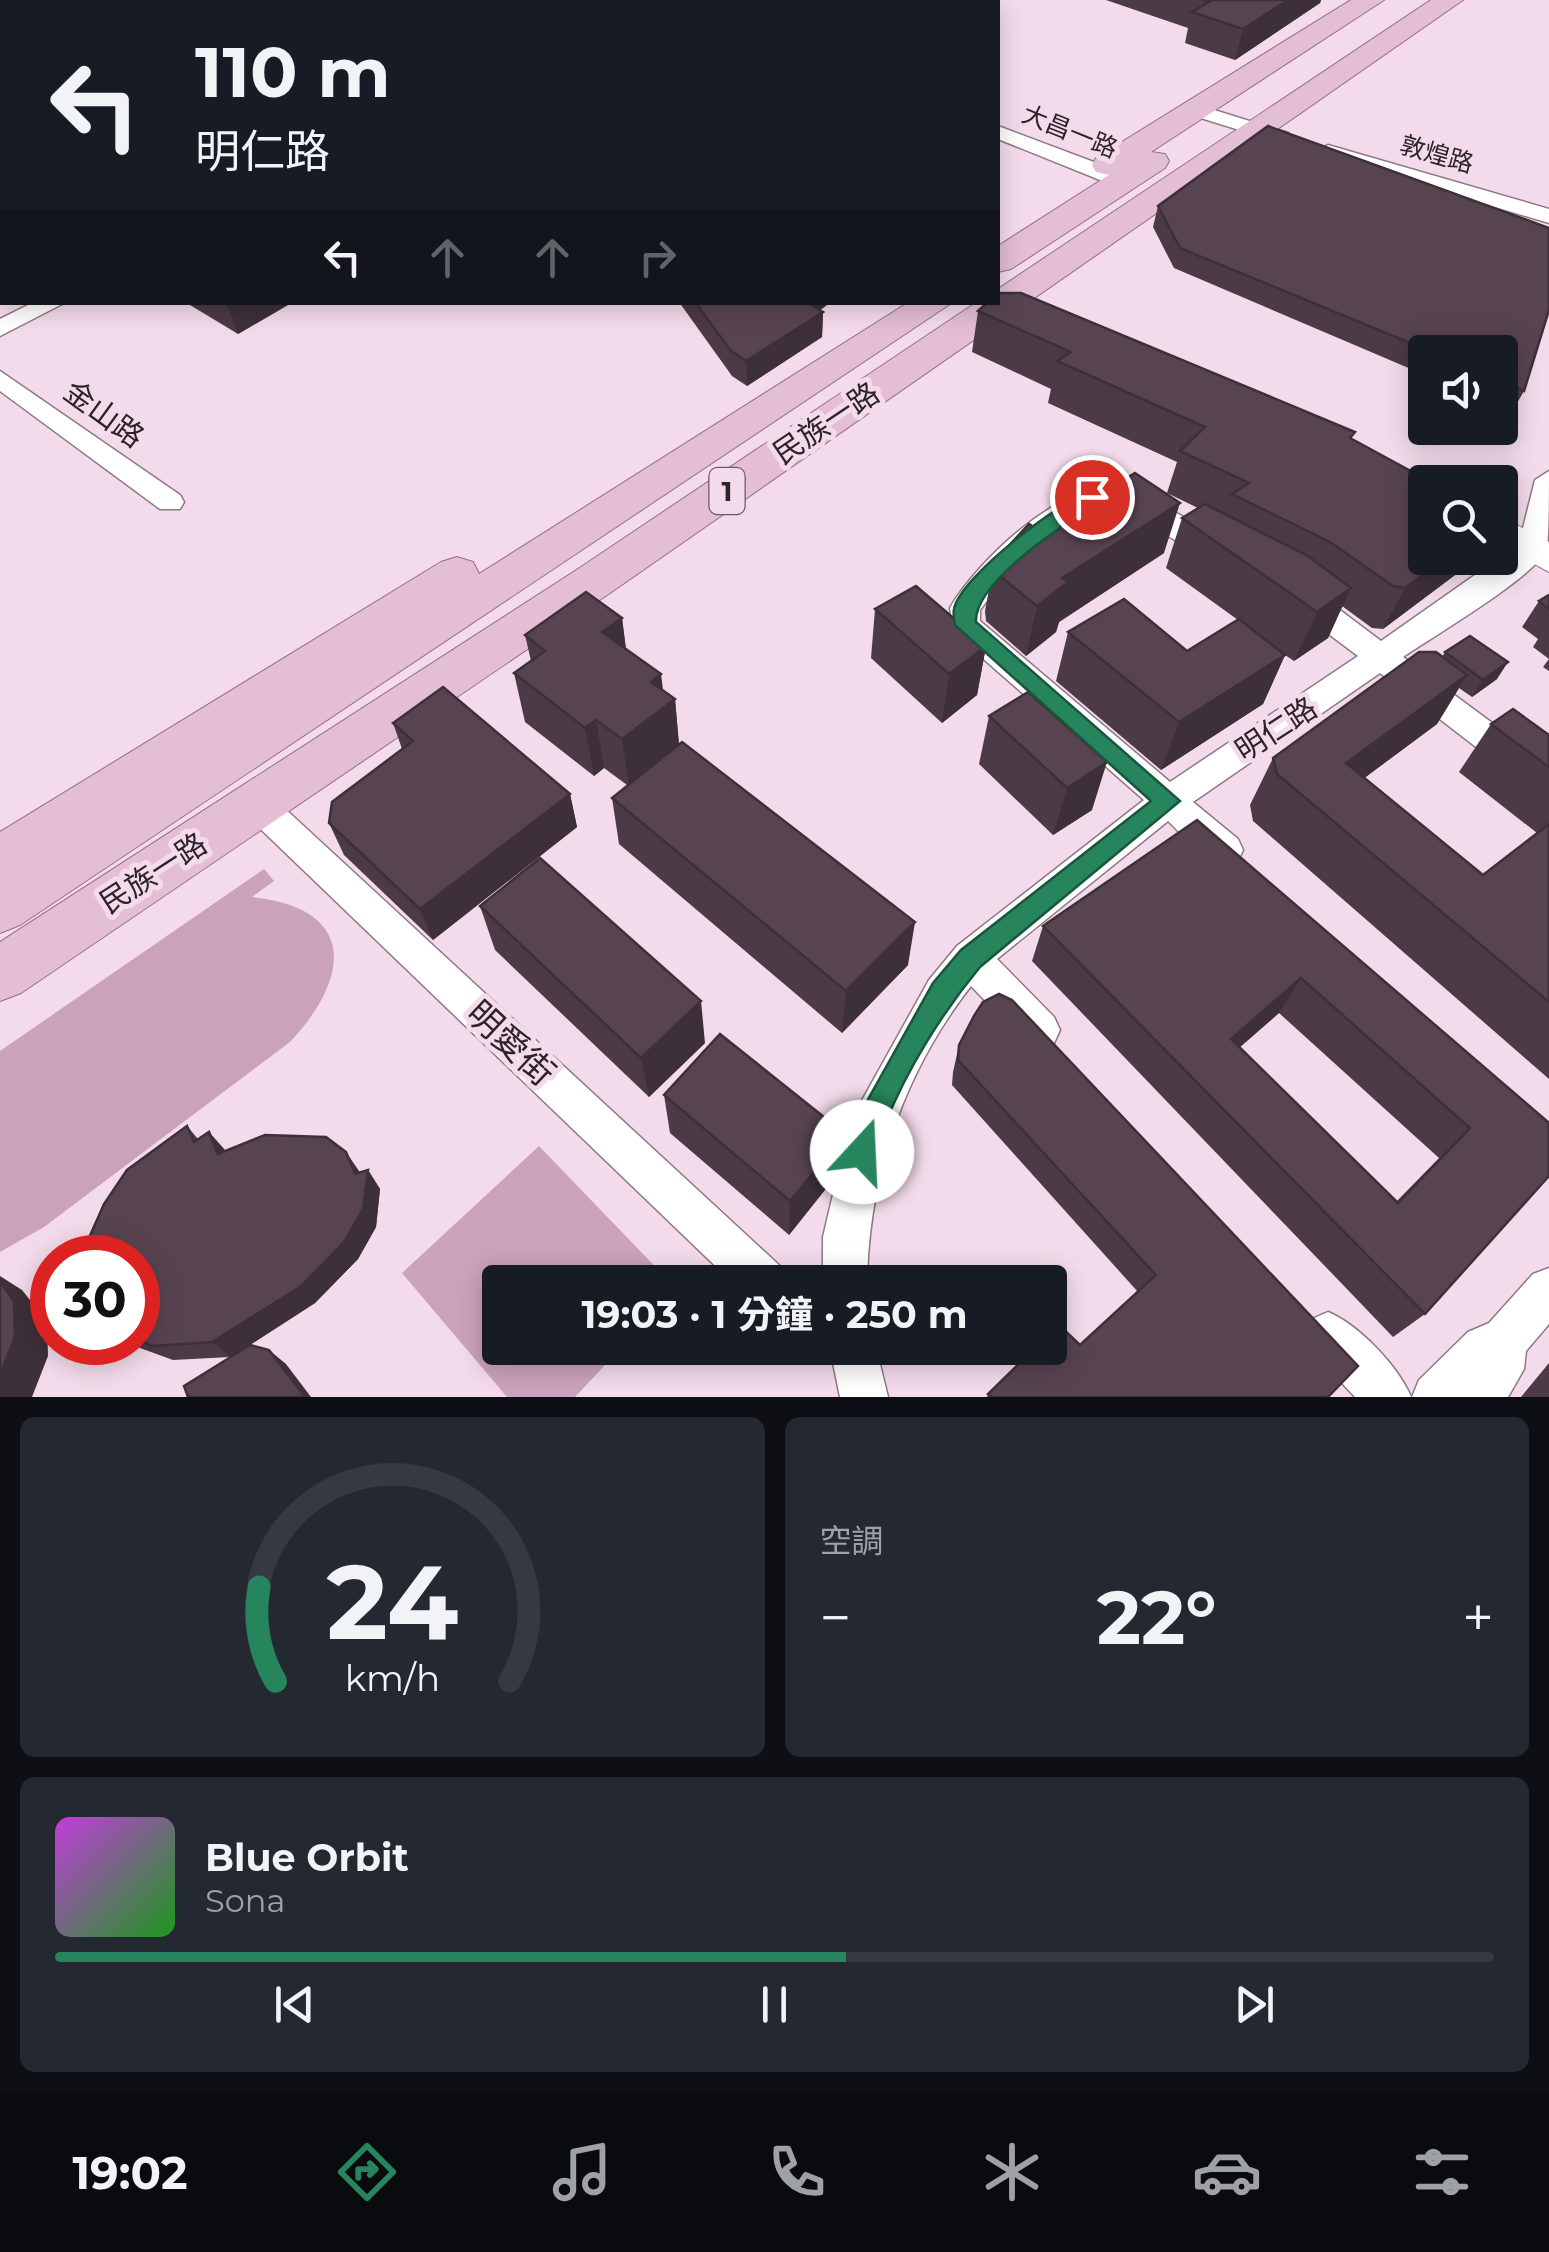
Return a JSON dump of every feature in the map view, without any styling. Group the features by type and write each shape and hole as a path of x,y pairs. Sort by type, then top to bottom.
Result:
{"main road":[{"name":"民族一路","path":"1228,121 1370,0"},
{"name":"民族一路","path":"1001,293 1228,121 1400,0"},
{"name":"民族一路","path":"1228,121 1426,0"},
{"name":"民族一路","path":"1000,233 1228,121 1449,0"},
{"name":"民族一路","path":"1001,293 1110,176"},
{"name":"民族一路","path":"0,940 764,425 885,305"},
{"name":"民族一路","path":"0,974 257,804 930,305"},
{"name":"民族一路","path":"0,861 979,305"},
{"name":"民族一路","path":"0,908 764,425"}],"street":[{"name":"敦煌路","path":"1228,121 1549,216"},
{"name":"大昌一路","path":"1000,133 1110,176"},
{"path":"0,329 48,305"},
{"name":"金山路","path":"0,379 170,502"},
{"path":"1518,539 1541,553 1549,480"},
{"path":"1243,564 1115,498 1092,497 1027,542 965,608 966,625 1252,874"},
{"name":"明仁路","path":"845,1265 854,1182 871,1122 943,992 970,958 1168,801 1541,553"},
{"path":"1271,580 1384,658 1549,784"},
{"name":"明愛街","path":"257,804 746,1265"},
{"path":"970,958 1064,1056"},
{"path":"1436,1397 1484,1348 1504,1341 1549,1290"},
{"path":"1306,1312 1387,1397"},
{"path":"1477,1397 1501,1368 1504,1341"}],"shaded area":[{"path":"264,869 274,881 252,897 286,904 311,915 326,930 333,949 333,970 310,1017 290,1042 44,1227 0,1252 0,1051"},
{"path":"539,1146 654,1265 482,1265 482,1365 605,1365 575,1397 507,1397 402,1273"}],"building":[{"path":"1202,0 1288,0 1243,29 1192,12 1209,2"},
{"path":"1268,126 1549,228 1549,310 1524,391 1518,388 1518,335 1408,335 1408,342 1180,248 1158,206"},
{"path":"1000,293 1021,293 1355,432 1350,438 1408,470 1408,575 1423,575 1405,588 1393,586 1330,542 1232,494 1249,483 1180,451 1205,427 1057,361 1071,352 978,311 985,305 1000,305"},
{"path":"697,305 811,305 823,312 746,361 731,351"},
{"path":"1135,473 1180,503 1062,578 1068,582 1037,606 995,572 994,562 1029,524 1039,531"},
{"path":"1205,504 1308,556 1351,588 1317,612 1182,518"},
{"path":"916,586 986,646 949,674 875,609"},
{"path":"586,592 622,618 602,632 661,674 651,682 675,699 622,739 596,720 585,728 514,673 545,651 525,635"},
{"path":"1549,595 1549,609 1539,601"},
{"path":"1124,599 1187,651 1239,619 1285,655 1179,722 1068,632"},
{"path":"1470,636 1508,662 1483,680 1445,652"},
{"path":"1419,652 1436,652 1467,675 1346,763 1483,875 1549,824 1549,1002 1277,774 1273,758"},
{"path":"443,687 570,794 420,909 329,823 332,802 413,741 393,723"},
{"path":"1028,692 1107,762 1067,788 989,716"},
{"path":"1513,709 1549,735 1549,767 1491,724"},
{"path":"682,742 915,922 846,991 612,798"},
{"path":"1197,820 1549,1123 1549,1176 1425,1314 1043,926","holes":["1301,978 1470,1128 1398,1203 1231,1039"]},
{"path":"540,858 701,1001 641,1058 480,906"},
{"path":"999,994 1012,1000 1358,1366 1328,1397 988,1394 1018,1365 1067,1365 1067,1333 1080,1345 1156,1275 958,1060 959,1045 983,1002"},
{"path":"720,1034 839,1129 836,1145 790,1201 664,1095"},
{"path":"187,1126 194,1142 209,1132 218,1154 265,1135 326,1137 346,1152 355,1174 368,1170 363,1209 344,1242 300,1287 212,1342 160,1345 160,1235 90,1235 104,1204 127,1170"},
{"path":"0,1282 14,1301 15,1337 0,1375"},
{"path":"250,1345 269,1350 305,1397 188,1397 184,1386"}],"route":[{"path":"862,1152 871,1122 901,1064 943,992 970,958 1168,801 966,625 965,608 976,592 1027,542 1092,497"}]}
